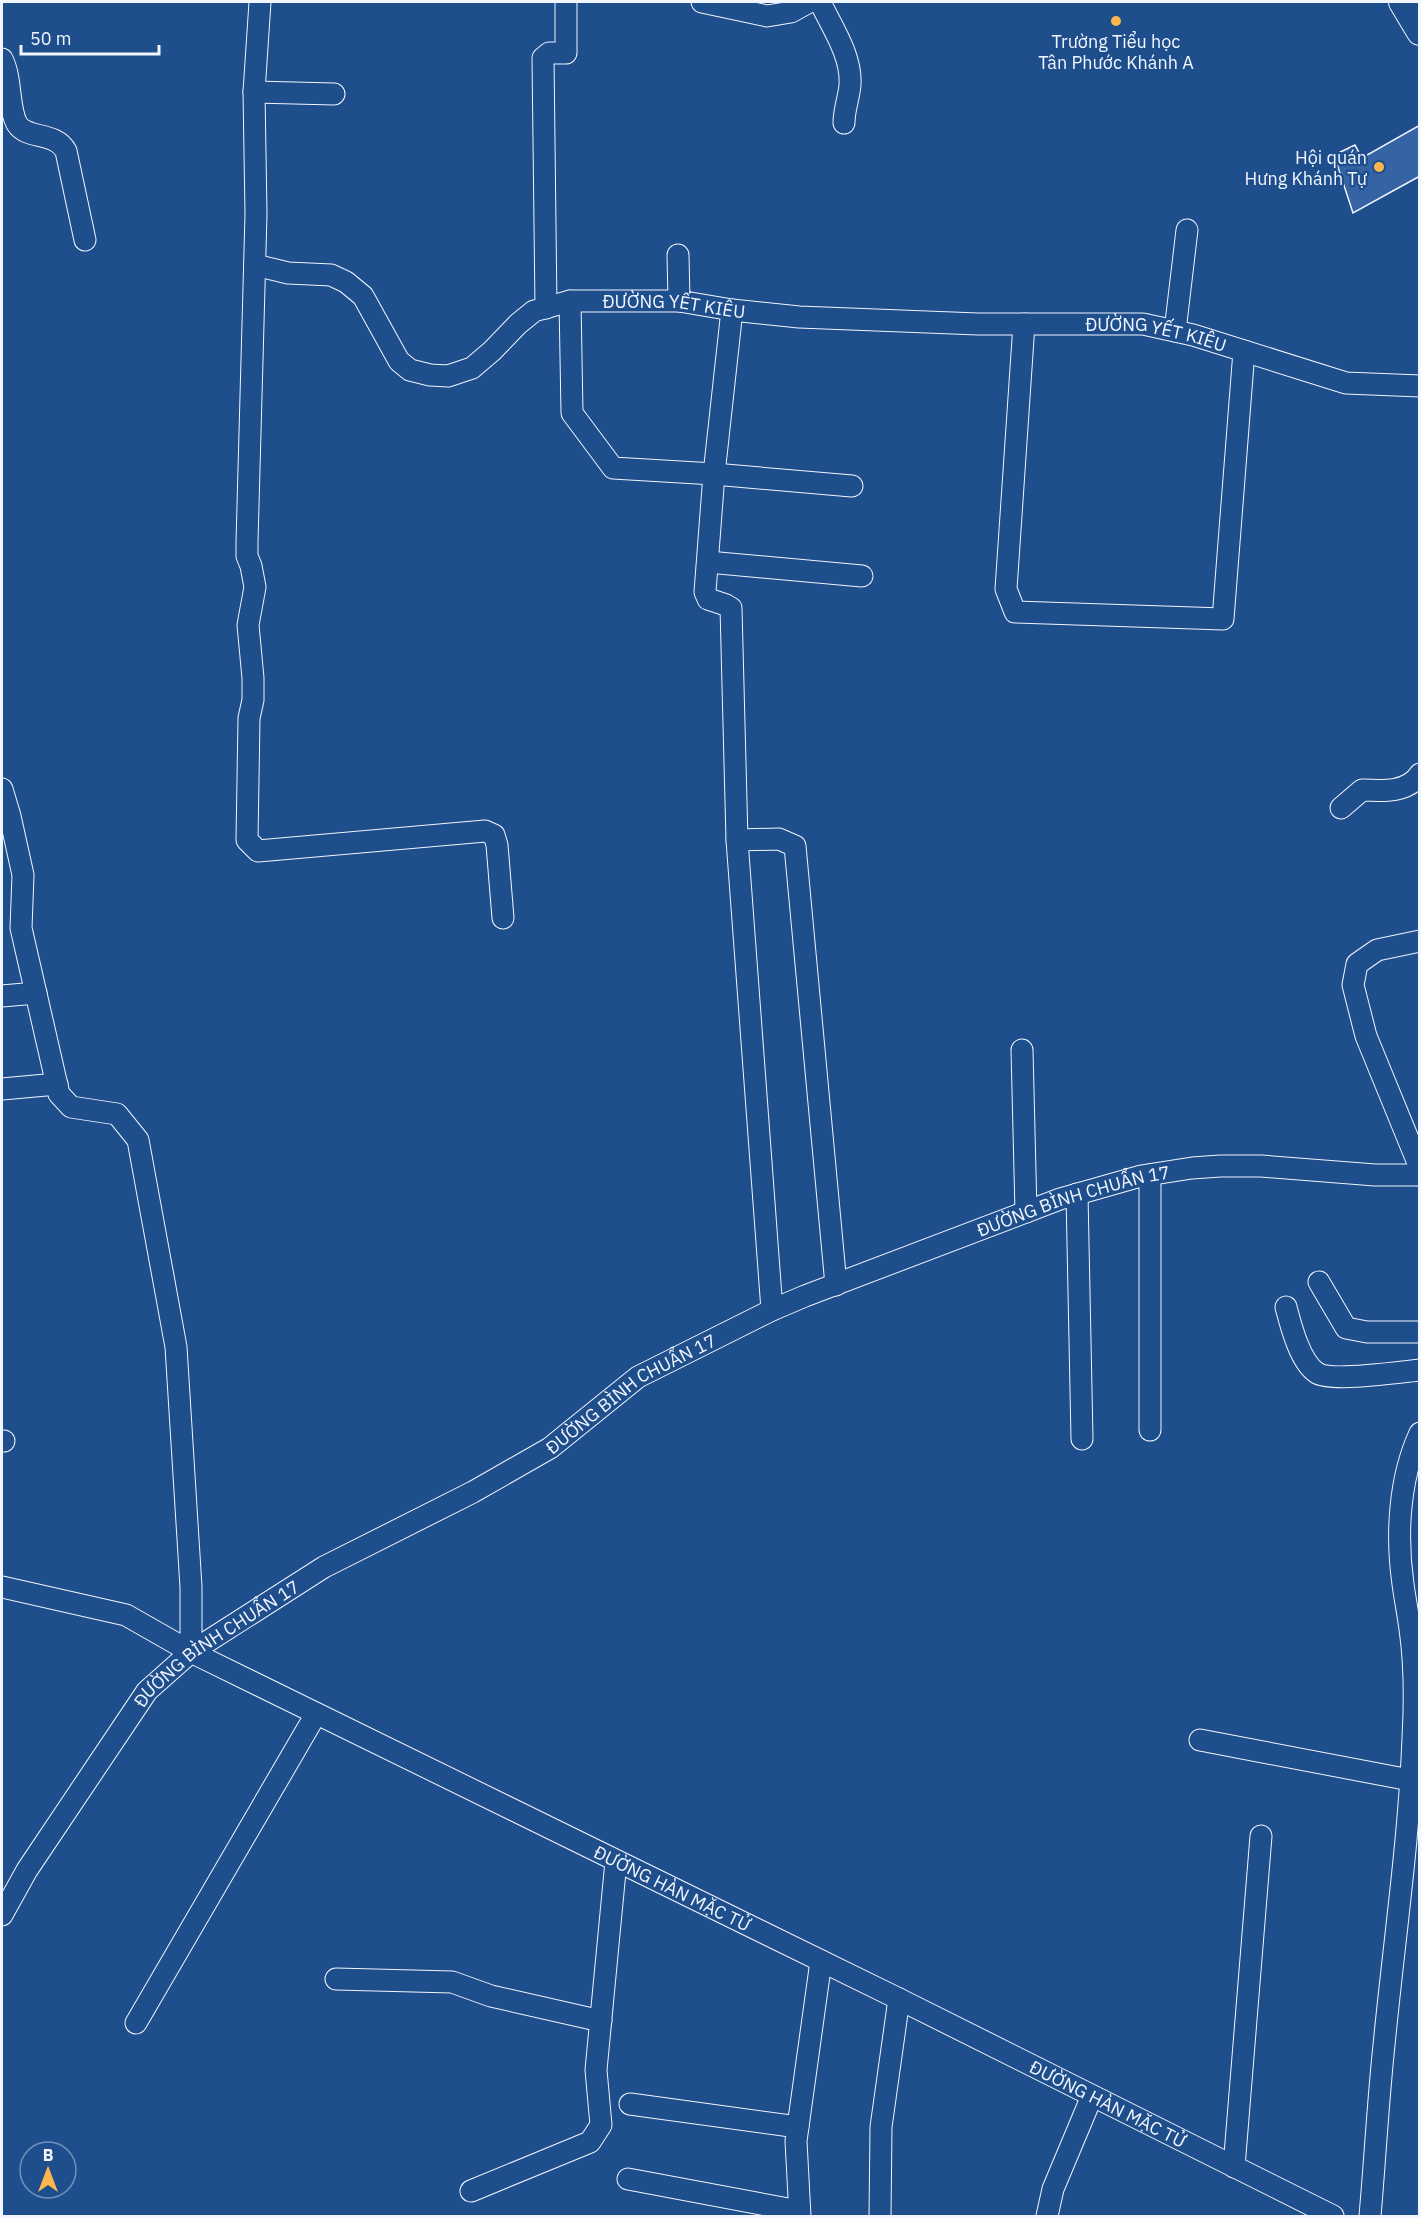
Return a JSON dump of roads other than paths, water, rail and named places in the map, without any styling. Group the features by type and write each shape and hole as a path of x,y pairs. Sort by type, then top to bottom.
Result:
{"main road":[{"path":"1402,2 1419,32"}],"street":[{"path":"260,2 254,92 257,164 247,556 252,566 255,586 248,625 253,700 249,718 247,840 258,851 485,831 494,835 497,845 503,918"},
{"path":"546,308 543,58 549,53 566,53 566,2"},
{"path":"702,2 767,16 791,12 809,2"},
{"path":"820,2 850,64 850,87 845,104 844,123"},
{"path":"2,59 10,85 17,124 23,130 58,141 66,151 85,240"},
{"path":"254,92 333,94"},
{"path":"1175,332 1187,231"},
{"path":"678,255 679,301"},
{"name":"ĐƯỜNG YẾT KIÊU","path":"255,265 288,273 331,274 346,282 363,296 399,361 410,370 430,375 448,376 472,368 534,311 570,301 679,301 732,310 799,317 978,324 1143,324 1244,351 1346,383 1419,386"},
{"path":"570,301 572,413 614,468 852,486"},
{"path":"732,310 714,474 705,592 708,599 731,608 737,840 772,1310"},
{"path":"1024,324 1005,589 1014,612 1223,619 1244,351"},
{"path":"708,562 862,576"},
{"path":"1341,808 1362,790 1391,791 1415,782 1419,774"},
{"path":"2,789 23,875 21,928 59,1094 71,1107 117,1114 138,1140 176,1347 191,1587 190,1652"},
{"path":"737,840 779,839 795,846 836,1285"},
{"path":"1419,941 1377,950 1357,964 1353,986 1366,1036 1419,1168"},
{"path":"2,996 36,993"},
{"path":"1022,1050 1026,1212"},
{"path":"2,1089 57,1084"},
{"name":"ĐƯỜNG BÌNH CHUẨN 17","path":"2,1915 27,1870 147,1691 190,1652 324,1567 474,1492 550,1448 638,1377 772,1310 956,1237 990,1227 1077,1194 1150,1174 1192,1168 1261,1166 1419,1175"},
{"path":"1150,1174 1150,1430"},
{"path":"1077,1194 1082,1439"},
{"path":"1318,1282 1346,1328 1367,1332 1419,1332"},
{"path":"1286,1307 1294,1335 1304,1357 1317,1373 1328,1377 1383,1375 1419,1370"},
{"path":"1370,2217 1384,2046 1401,1896 1413,1737 1413,1671 1400,1549 1407,1473 1419,1433"},
{"name":"ĐƯỜNG HÀN MẶC TỬ","path":"2,1587 126,1615 190,1652 899,1999 1333,2217"},
{"path":"136,2024 316,1714"},
{"path":"1200,1740 1410,1780"},
{"path":"1234,2167 1261,1836"},
{"path":"471,2191 590,2142 601,2125 596,2070 616,1861"},
{"path":"628,2179 800,2214 796,2141 821,1961"},
{"path":"336,1979 452,1982 491,1996 601,2021"},
{"path":"880,2217 881,2127 899,1999"},
{"path":"1047,2217 1053,2189 1092,2096"},
{"path":"630,2104 798,2127"}],"place":[{"name":"Trường Tiểu học Tân Phước Khánh A","path":"1116,21"},
{"name":"Hội quán Hưng Khánh Tự","path":"1379,167"}]}
